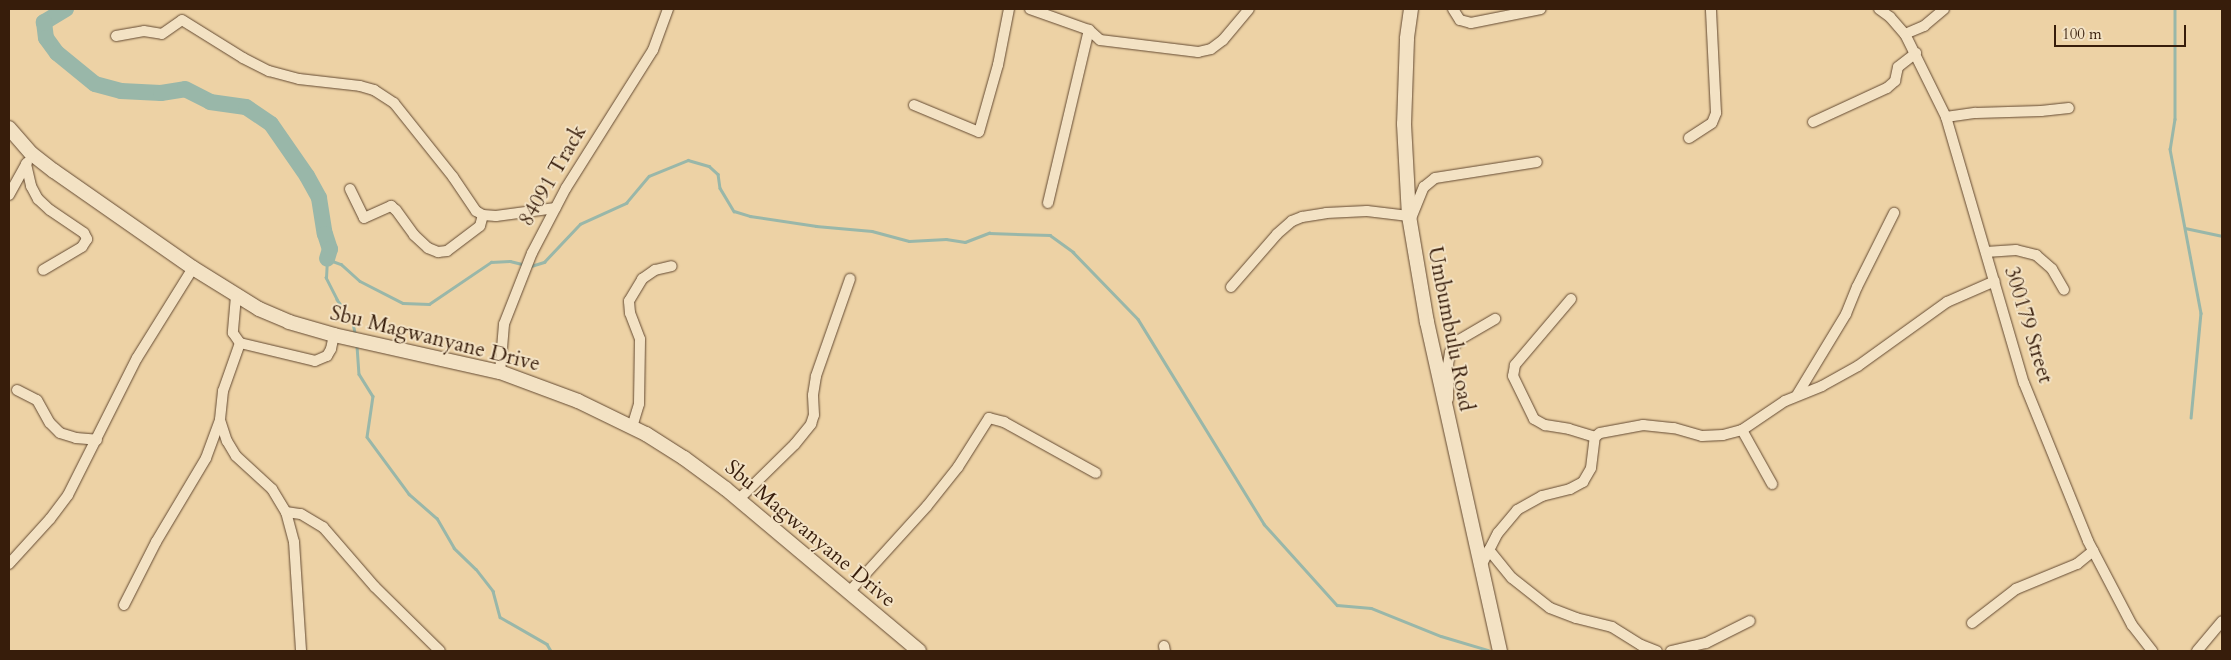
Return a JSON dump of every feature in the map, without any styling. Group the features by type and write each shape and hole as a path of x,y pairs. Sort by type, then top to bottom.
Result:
{"main road":[{"name":"Umbumbulu Road","path":"1411,9 1407,39 1404,124 1410,219 1418,276 1446,413 1500,651"},
{"name":"Sbu Magwanyane Drive","path":"9,128 29,159 236,296 277,318 338,335 500,372 578,401 632,427 684,458 739,499 919,651"}],"street":[{"name":"84091 Track","path":"500,372 504,324 527,265 555,208 597,136 653,50 668,9"},
{"path":"914,105 979,132 998,65 1009,9"},
{"path":"1030,9 1089,30 1100,40 1198,52 1211,49 1223,40 1249,9"},
{"path":"1453,9 1460,20 1471,23 1541,9"},
{"path":"1689,138 1712,124 1716,113 1711,9"},
{"name":"300179 Street","path":"1878,9 1890,17 1905,34 1946,117 2024,383 2093,551 2132,625 2152,651"},
{"path":"1905,34 1924,26 1944,9"},
{"path":"116,36 144,31 162,34 182,20 243,58 269,71 299,79 360,86 374,90 394,103 453,177 470,205 483,215 496,216 555,208"},
{"path":"1048,203 1089,30"},
{"path":"1813,122 1887,88 1895,81 1898,67 1916,53"},
{"path":"1946,117 1976,113 2069,108"},
{"path":"9,195 29,159"},
{"path":"29,159 31,186 38,199 50,210 84,233 87,239 82,248 42,270"},
{"path":"1231,287 1277,234 1292,221 1314,214 1367,211 1410,219 1424,186 1435,178 1537,162"},
{"path":"350,189 364,218 391,206 414,235 428,248 438,252 447,251 480,226 483,215"},
{"path":"1797,395 1846,314 1856,287 1894,213"},
{"path":"1986,252 2016,250 2031,253 2052,268 2064,290"},
{"path":"632,427 639,404 640,339 630,313 629,301 642,279 655,270 672,266"},
{"path":"9,564 59,509 81,473 136,358 194,268"},
{"path":"739,499 795,444 812,424 816,376 850,279"},
{"path":"1570,299 1515,365 1513,376 1534,419 1545,425 1569,429 1595,437 1604,432 1636,426 1674,428 1702,436 1723,435 1742,430 1797,395 1822,386 1858,366 1947,302 1995,281"},
{"path":"236,296 233,333 240,344 315,362 327,356 338,335"},
{"path":"1446,413 1450,352 1459,340 1495,319"},
{"path":"124,605 156,542 206,458 220,420 223,391 240,344"},
{"path":"17,390 37,400 50,423 60,432 76,438 97,440"},
{"path":"849,592 927,506 958,467 989,418 1013,427 1096,473"},
{"path":"220,420 227,441 236,456 272,489 286,512 294,542 301,651"},
{"path":"1742,430 1772,484"},
{"path":"1481,566 1498,533 1517,510 1542,496 1570,489 1583,482 1591,468 1595,437"},
{"path":"286,512 301,514 323,527 375,587 440,651"},
{"path":"1489,550 1512,578 1550,608 1576,618 1612,627 1641,645 1657,651"},
{"path":"1972,623 2021,586 2077,564 2093,551"},
{"path":"1671,651 1706,643 1750,621"},
{"path":"2197,651 2222,622"}],"waterway":[{"path":"66,9 44,22 46,38 57,53 95,84 121,91 161,93 185,89 210,102 246,107 271,124 307,176 319,198 325,234 330,249 327,259"},
{"path":"2175,9 2175,119 2170,149 2201,313 2191,418"},
{"path":"531,266 544,262 580,224 626,203 649,176 688,160 709,166 718,174 720,188 734,211 750,216 816,226 872,231 909,241 946,239 965,242 989,233 1050,235 1073,252 1138,319 1264,524 1337,605 1371,608 1441,636 1488,650"},
{"path":"2185,228 2222,236"},
{"path":"355,335 352,321 337,300 326,278 327,259 341,264 360,281 403,303 429,304 491,262 510,261 526,265"},
{"path":"357,346 359,374 373,396 367,437 409,494 437,518 454,548 476,569 493,591 500,617 547,644 551,651"}]}
